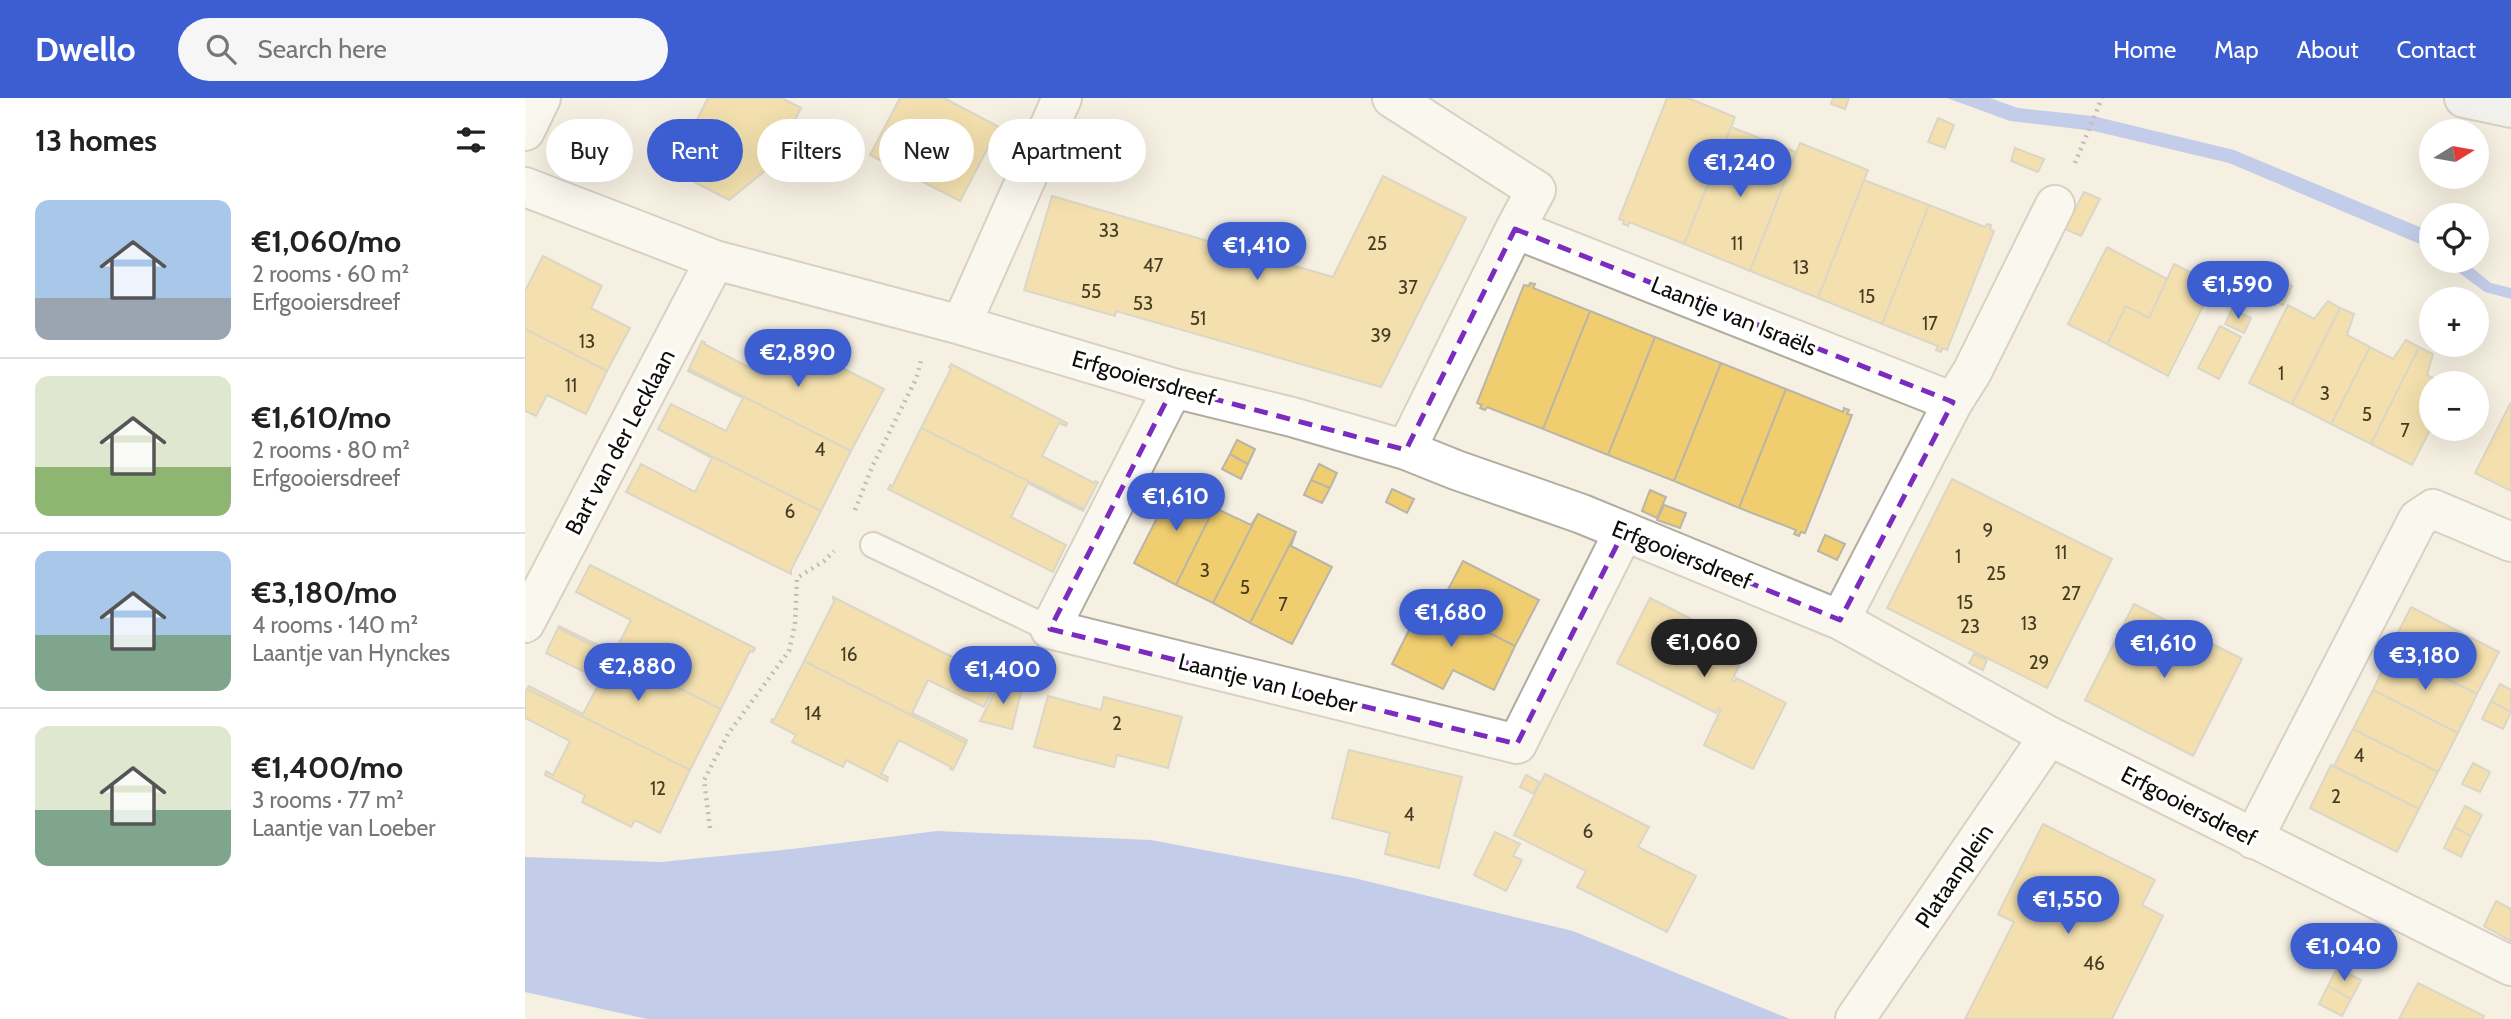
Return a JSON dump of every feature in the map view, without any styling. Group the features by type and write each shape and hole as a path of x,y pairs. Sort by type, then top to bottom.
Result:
{"street":[{"path":"525,131 541,98"},
{"path":"961,325 1062,98"},
{"path":"1392,98 1536,190 1406,450"},
{"path":"2464,98 2511,108"},
{"name":"Erfgooiersdreef","path":"525,187 715,260 961,325 1173,388 1292,417 1406,450 1623,531 1840,620 2049,736 2511,966"},
{"path":"1840,620 1953,402 1972,372 2055,205"},
{"name":"Laantje van Israëls","path":"1515,229 1953,402"},
{"name":"Bart van der Lecklaan","path":"525,623 715,260"},
{"path":"1050,629 1173,388"},
{"path":"2253,839 2417,519 2433,509 2511,542"},
{"name":"Laantje van Loeber","path":"1050,629 1517,744 1623,531"},
{"name":"Plataanplein","path":"1856,1018 2049,736"}],"lane":[{"path":"873,545 1050,629"}],"path":[{"path":"2080,151 2102,98"},
{"path":"850,522 872,467 916,379 925,346 961,325"},
{"path":"709,828 705,780 728,734 789,651 795,624 797,578 824,561 841,544"}],"highlighted area":[{"path":"1515,229 1953,402 1840,620 1624,531 1517,744 1050,629 1173,388 1406,450"}],"water":[{"path":"1947,98 1990,98 2018,108 2093,116 2234,150 2419,227 2419,244 2229,163 2094,131 2010,121"},
{"path":"2459,273 2479,273 2491,283 2511,288 2511,299 2489,293 2489,287 2478,287"},
{"path":"937,831 1151,840 1354,878 1573,931 1790,1019 647,1019 525,992 525,857 661,862"}],"building":[{"path":"708,98 782,98 801,108 795,119 757,119 757,177 729,200 694,182 743,182 743,119 697,119"},
{"path":"900,98 944,98 988,121 988,148 974,174 974,119 889,119"},
{"path":"1667,98 1688,98 1735,117 1684,244 1629,222 1628,226 1619,219"},
{"path":"1833,98 1849,98 1845,109 1831,104"},
{"path":"1938,118 1954,125 1945,148 1928,142"},
{"path":"1731,127 1796,152 1750,271 1684,244"},
{"path":"879,138 879,160 870,155"},
{"path":"1800,143 1868,170 1818,298 1750,271"},
{"path":"2015,148 2044,159 2038,172 2011,161"},
{"path":"1383,176 1466,218 1381,387 1116,311 1115,316 1024,290 1052,196 1333,277"},
{"path":"1864,180 1929,205 1882,324 1818,298"},
{"path":"923,182 970,182 960,201"},
{"path":"2084,192 2100,199 2081,236 2065,229"},
{"path":"1929,205 1985,227 1987,224 1991,225 1990,229 1994,231 1947,350 1942,348 1941,352 1936,350 1938,346 1882,324"},
{"path":"2107,247 2167,279 2149,318 2126,306 2107,344 2068,324"},
{"path":"543,256 602,286 591,308 630,328 607,371 525,329 525,291"},
{"path":"2174,264 2214,284 2168,376 2107,344 2126,306 2149,318"},
{"path":"2254,271 2267,281 2258,300 2245,290"},
{"path":"2276,278 2292,286 2283,305 2266,297"},
{"path":"1530,283 1535,284 1533,288 1590,311 1543,429 1487,407 1485,410 1477,403 1524,285 1529,286"},
{"path":"2328,301 2340,308 2292,404 2249,383 2288,305 2314,319"},
{"path":"2340,308 2354,314 2347,335 2370,347 2331,424 2292,404"},
{"path":"2232,309 2251,318 2244,333 2225,324"},
{"path":"1590,311 1655,337 1608,455 1543,429"},
{"path":"2220,326 2241,337 2219,379 2198,368"},
{"path":"525,329 607,371 586,414 547,395 536,416 525,411"},
{"path":"768,331 884,389 851,451 689,369 702,341 756,371 774,337 767,334"},
{"path":"1655,337 1721,363 1674,481 1608,455"},
{"path":"2406,340 2419,347 2371,444 2331,424 2370,347 2393,359"},
{"path":"2419,347 2419,357 2432,357 2428,371 2419,371 2419,441 2424,441 2412,465 2371,444"},
{"path":"1721,363 1786,389 1739,508 1674,481"},
{"path":"951,364 1067,423 1066,426 1059,423 1042,456 1094,483 1098,482 1084,509 921,428 951,369"},
{"path":"689,369 851,451 821,511 658,429 671,404 726,431 743,398 688,371"},
{"path":"1786,389 1843,412 1844,408 1849,410 1847,414 1852,415 1805,533 1801,532 1799,536 1794,534 1796,530 1739,508"},
{"path":"2511,405 2511,491 2475,473"},
{"path":"921,428 1084,509 1083,511 1028,483 1011,517 1066,545 1053,572 888,489 890,485 892,487"},
{"path":"658,429 821,511 791,574 626,492 641,464 695,492 712,458"},
{"path":"1237,440 1255,449 1248,464 1230,454"},
{"path":"1230,454 1248,464 1241,479 1222,469"},
{"path":"1319,464 1337,473 1330,488 1311,480"},
{"path":"1952,479 2112,559 2047,688 1887,608"},
{"path":"1311,480 1330,488 1322,503 1304,495"},
{"path":"1178,482 1217,502 1176,585 1134,563"},
{"path":"1392,489 1414,499 1407,513 1386,502"},
{"path":"1650,490 1666,497 1657,518 1642,511"},
{"path":"1217,502 1219,503 1215,508 1251,525 1258,514 1213,603 1176,585"},
{"path":"1664,505 1686,513 1680,528 1657,520"},
{"path":"1258,514 1296,532 1250,623 1213,603"},
{"path":"1296,532 1291,546 1332,567 1292,644 1250,623"},
{"path":"1825,535 1845,544 1837,560 1818,551"},
{"path":"1463,561 1539,600 1515,646 1424,600 1425,597 1440,605"},
{"path":"590,565 755,648 753,652 750,651 721,709 558,628 559,626 614,653 631,620 576,592"},
{"path":"833,597 998,680 984,707 928,680 912,713 967,740 966,743 804,661 834,602"},
{"path":"1650,598 1748,648 1732,680 1735,682 1736,678 1786,703 1753,769 1704,745 1721,709 1716,713 1617,663"},
{"path":"1424,600 1515,646 1494,690 1453,670 1443,689 1392,664"},
{"path":"2134,604 2242,659 2193,756 2085,700"},
{"path":"2411,607 2499,652 2477,694 2389,650"},
{"path":"558,628 721,709 690,770 527,689 529,686 583,714 601,680 546,653"},
{"path":"2388,650 2477,694 2458,733 2373,690 2391,652"},
{"path":"1974,654 1987,660 1983,670 1969,663"},
{"path":"804,661 966,743 953,770 899,740 881,774 888,777 887,781 846,760 843,767 792,742 796,735 771,722"},
{"path":"1000,682 1022,688 1012,729 980,721"},
{"path":"2500,684 2511,690 2511,712 2491,701"},
{"path":"527,689 690,770 660,833 635,820 631,827 582,802 585,795 545,775 546,771 553,775 570,741 525,718"},
{"path":"2373,690 2458,733 2438,772 2353,729"},
{"path":"1048,696 1101,710 1104,697 1182,717 1168,768 1117,755 1114,767 1034,747"},
{"path":"2491,701 2511,712 2503,729 2482,719"},
{"path":"2353,729 2438,772 2419,809 2334,766"},
{"path":"1349,750 1462,777 1439,868 1385,854 1390,833 1332,818"},
{"path":"2473,763 2490,772 2480,792 2462,784"},
{"path":"2331,765 2419,809 2397,852 2310,808"},
{"path":"1545,774 1649,827 1638,847 1696,876 1667,932 1577,887 1586,871 1514,835"},
{"path":"1526,775 1539,782 1534,794 1520,787"},
{"path":"2465,806 2482,815 2471,836 2454,827"},
{"path":"2043,824 2155,880 2142,905 2163,916 2112,1019 1965,1019 2014,922 1998,914"},
{"path":"2454,827 2471,836 2461,857 2444,848"},
{"path":"1495,832 1520,844 1513,856 1522,860 1506,891 1474,875"},
{"path":"2496,901 2511,909 2511,941 2484,926"},
{"path":"2337,968 2361,980 2351,999 2328,986"},
{"path":"2418,983 2484,1016 2483,1019 2399,1019"},
{"path":"2328,986 2351,999 2342,1016 2319,1004"}]}
